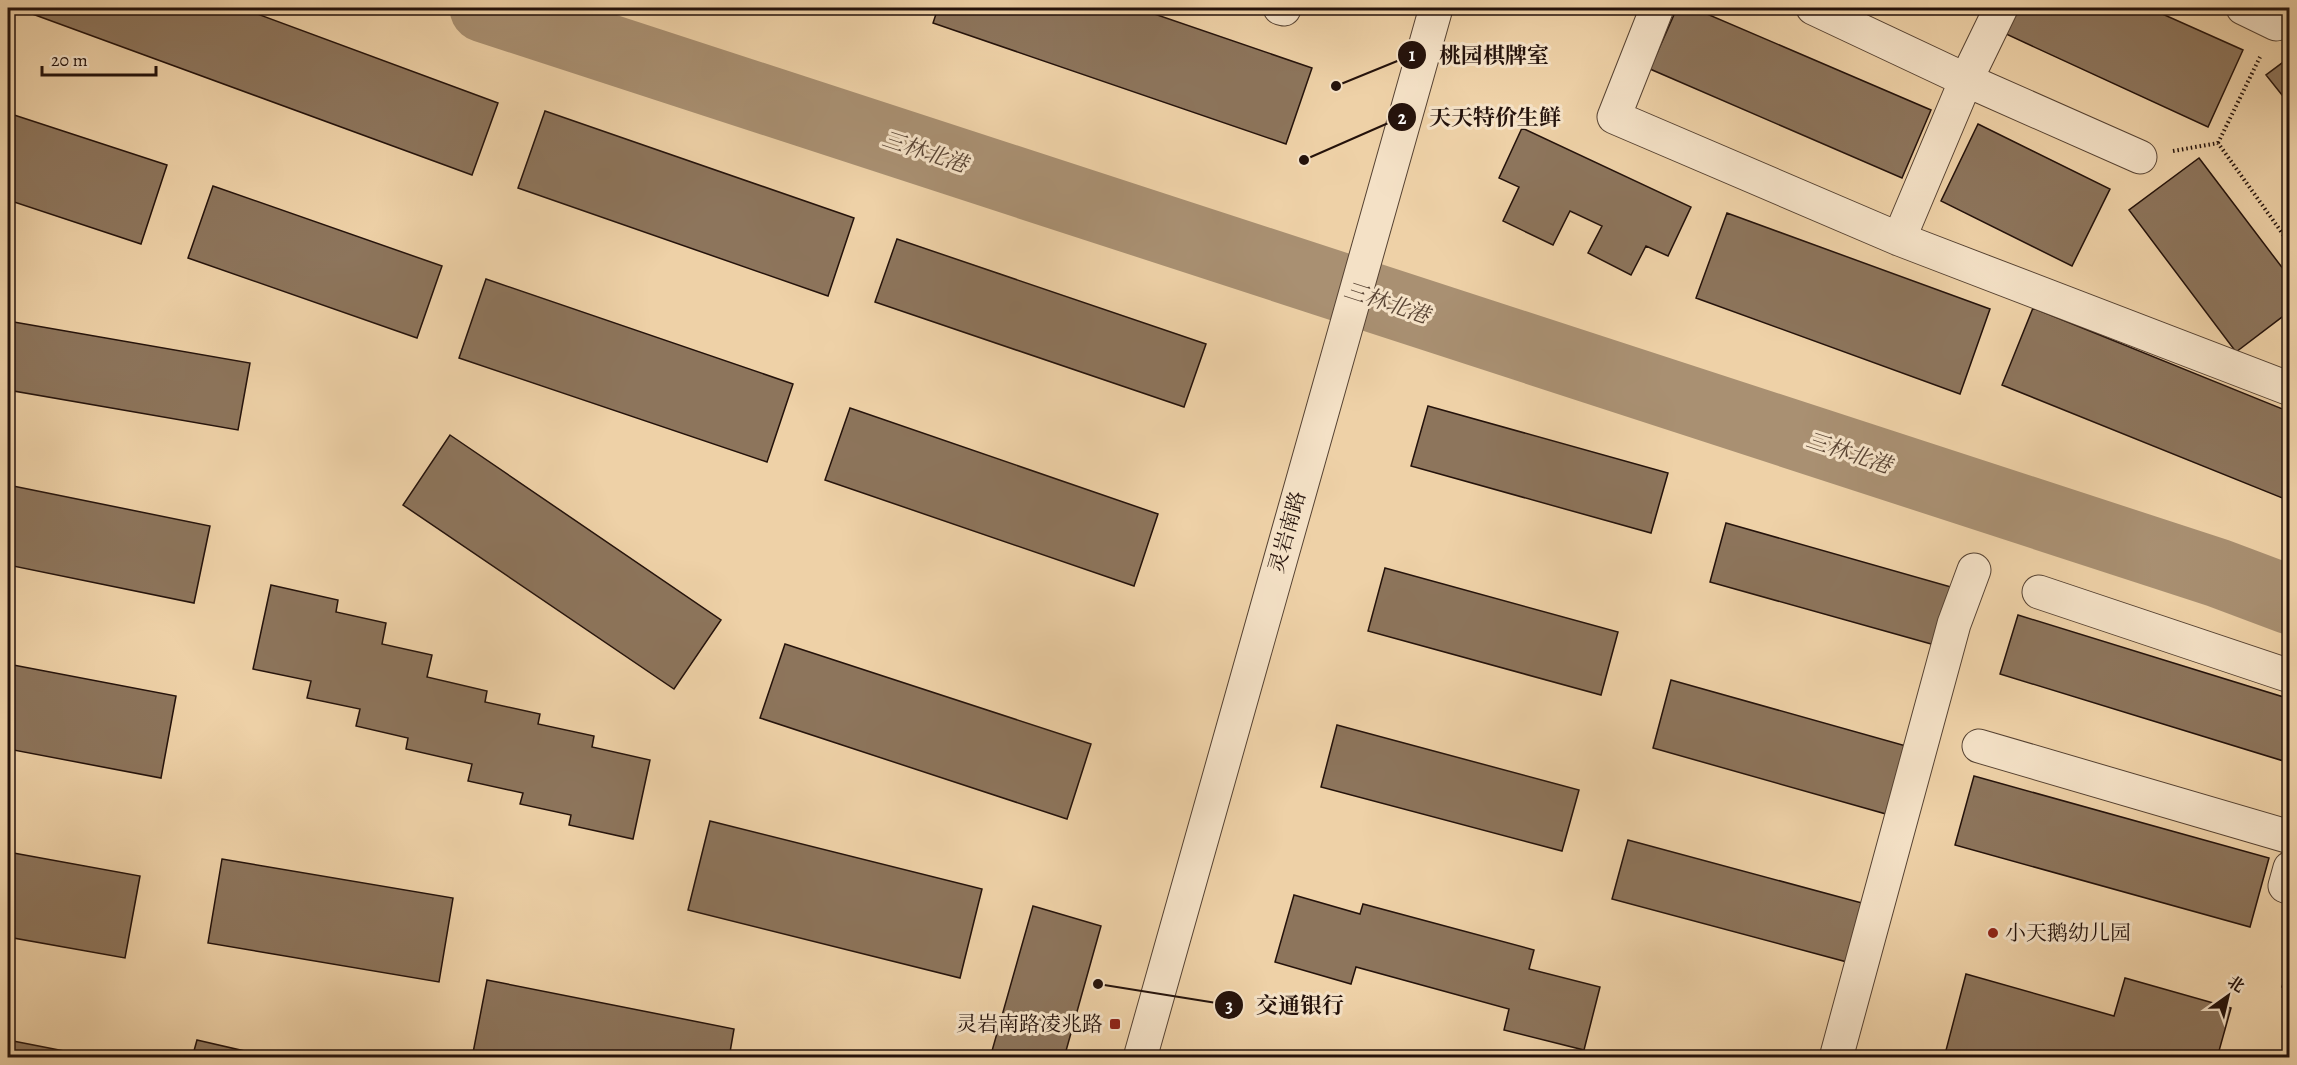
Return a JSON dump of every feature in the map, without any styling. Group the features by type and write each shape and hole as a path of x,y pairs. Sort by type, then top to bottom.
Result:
{"street":[{"name":"灵岩南路","path":"1140,1058 1436,8"},
{"path":"1657,8 1614,117 1899,239 2289,388"},
{"path":"1813,8 1966,80 2140,157"},
{"path":"1899,239 1966,80 2001,8"},
{"path":"2243,8 2283,22"},
{"path":"1836,1058 1954,624 1974,570"},
{"path":"2039,592 2289,676"},
{"path":"1978,746 2289,837"},
{"path":"2289,868 2285,886 2289,887"}],"path":[{"path":"2218,143 2283,22"},
{"path":"2140,157 2218,143"},
{"path":"2218,143 2289,244"}],"building":[{"path":"16,8 241,8 498,103 472,175"},
{"path":"938,8 1137,8 1312,68 1286,144 933,23"},
{"path":"1677,8 1693,8 1931,110 1902,178 1650,69"},
{"path":"2018,8 2149,8 2243,50 2208,127 2006,34"},
{"path":"2290,57 2290,105 2266,75"},
{"path":"545,111 854,218 828,296 518,188"},
{"path":"8,113 167,165 141,244 8,200"},
{"path":"1978,124 2110,189 2072,266 1941,201"},
{"path":"1522,128 1691,207 1668,256 1646,246 1631,275 1588,253 1602,226 1570,211 1553,245 1503,221 1519,187 1499,178"},
{"path":"2199,158 2290,278 2290,311 2236,352 2129,210"},
{"path":"213,186 442,266 417,338 188,258"},
{"path":"1727,213 1990,309 1960,394 1696,298"},
{"path":"897,239 1206,344 1184,407 875,302"},
{"path":"486,279 793,384 767,462 459,358"},
{"path":"2033,308 2290,412 2290,501 2002,385"},
{"path":"8,321 250,363 238,430 8,390"},
{"path":"1428,406 1668,473 1651,533 1411,466"},
{"path":"850,408 1158,514 1134,586 825,480"},
{"path":"450,435 721,620 674,689 403,505"},
{"path":"8,485 210,526 194,603 8,565"},
{"path":"1726,523 1958,589 1942,647 1710,582"},
{"path":"1385,568 1618,632 1601,695 1368,631"},
{"path":"271,585 338,600 336,612 386,623 382,644 432,655 427,677 487,691 485,702 540,714 538,724 594,736 592,747 650,760 633,839 569,825 571,815 520,804 523,793 468,781 472,764 406,749 408,738 356,726 360,709 307,698 311,681 253,669"},
{"path":"2018,615 2290,699 2290,763 2000,674"},
{"path":"785,644 1091,744 1067,819 760,718"},
{"path":"8,664 176,696 161,778 8,749"},
{"path":"1671,680 1906,746 1886,814 1653,748"},
{"path":"1337,725 1579,790 1562,851 1321,787"},
{"path":"1974,776 2269,858 2250,927 1955,845"},
{"path":"710,821 982,889 960,978 688,910"},
{"path":"1628,840 1862,903 1847,962 1612,899"},
{"path":"8,852 140,876 125,958 8,937"},
{"path":"222,859 453,898 439,982 208,943"},
{"path":"1294,895 1360,914 1363,904 1534,950 1529,969 1600,987 1584,1050 1504,1030 1509,1009 1356,967 1351,984 1275,962"},
{"path":"1033,906 1101,926 1064,1058 990,1058"},
{"path":"2290,958 2290,989 2282,987"},
{"path":"1966,974 2114,1016 2125,978 2231,1008 2217,1058 1944,1058"},
{"path":"487,980 734,1029 729,1058 472,1058"},
{"path":"8,1040 100,1058 8,1058"},
{"path":"197,1040 275,1058 192,1058"}],"waterway":[{"name":"三林北港","path":"484,8 2218,573 2290,600"}],"place":[{"name":"桃园棋牌室","path":"1336,86"},
{"name":"天天特价生鲜","path":"1304,160"},
{"name":"小天鹅幼儿园","path":"1993,933"},
{"name":"交通银行","path":"1098,984"},
{"name":"灵岩南路凌兆路","path":"1115,1024"}]}
